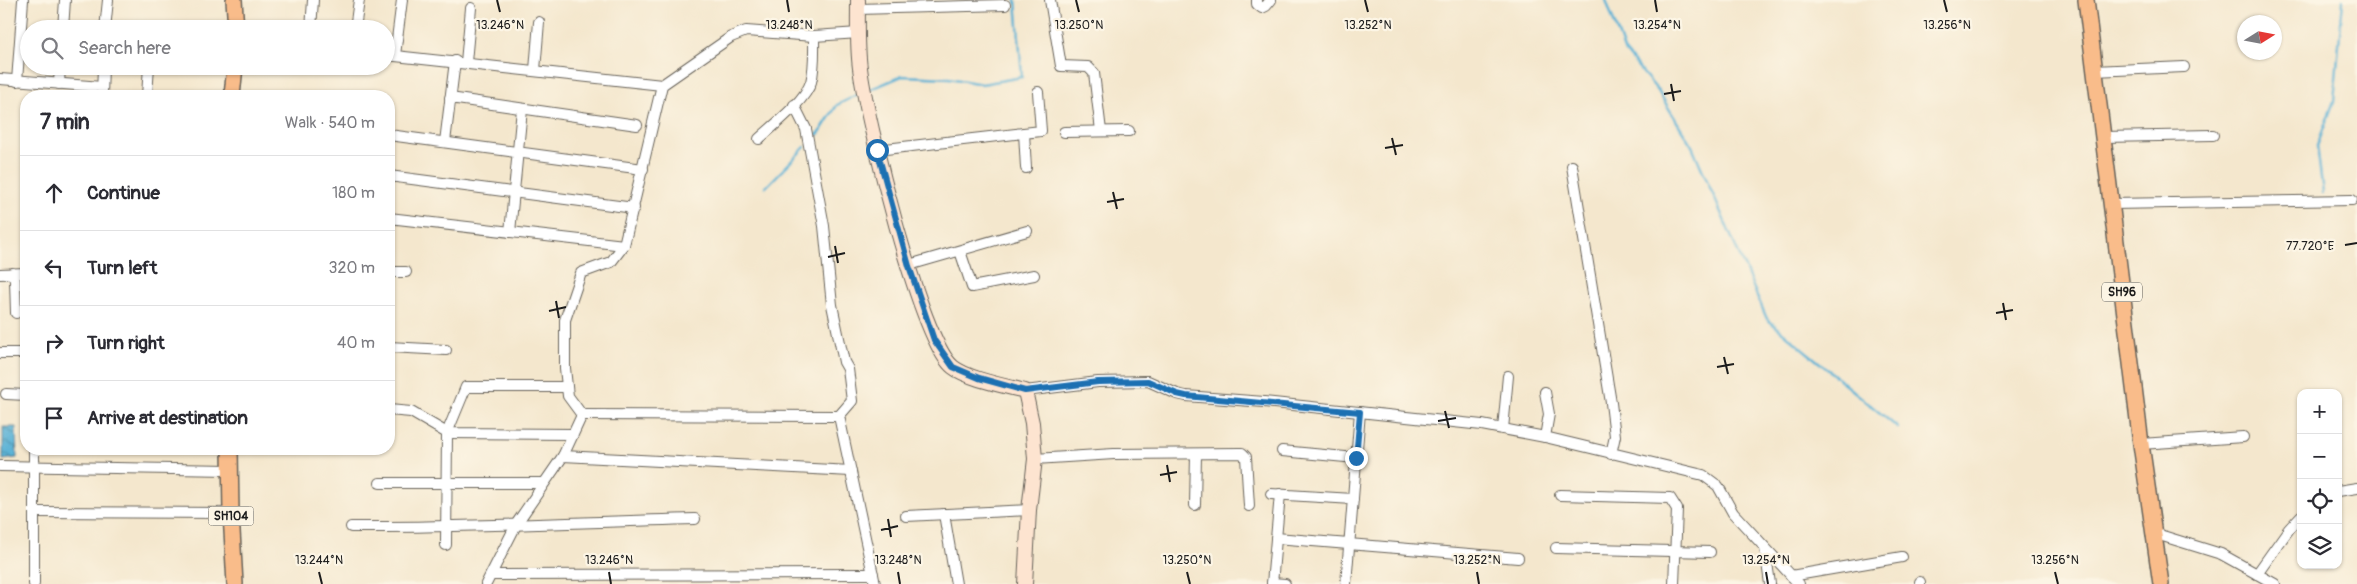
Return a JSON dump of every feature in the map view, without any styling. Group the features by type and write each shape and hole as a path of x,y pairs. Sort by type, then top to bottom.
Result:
{"main road":[{"path":"234,0 235,20"},
{"name":"SH96","path":"2086,0 2141,444 2162,584"},
{"path":"233,90 234,75"},
{"name":"SH104","path":"230,455 235,584"}],"street":[{"path":"21,20 23,0"},
{"path":"63,20 65,0"},
{"path":"106,20 108,0"},
{"path":"312,20 314,0"},
{"path":"356,20 359,0"},
{"path":"395,35 402,0"},
{"path":"1050,0 1061,66 1088,67 1094,73 1100,131"},
{"path":"1257,0 1257,4 1262,8 1271,0"},
{"path":"1005,5 858,4 862,81 877,150 909,266 934,340 953,367 979,378 1025,391 1098,382 1148,381 1186,396 1360,412 1503,429 1545,437 1703,475 1718,486 1733,513 1795,580 1902,557"},
{"path":"466,62 471,8"},
{"path":"535,70 539,22"},
{"path":"582,415 568,396 565,368 565,320 581,273 611,262 624,245 662,85 730,36 746,31 814,36 859,33"},
{"path":"16,81 20,35"},
{"path":"759,139 804,96 811,84 814,36"},
{"path":"395,55 662,85"},
{"path":"445,142 454,61"},
{"path":"2094,71 2184,67"},
{"path":"59,84 60,75"},
{"path":"102,90 103,75"},
{"path":"147,90 148,75"},
{"path":"0,79 59,84 91,90"},
{"path":"877,150 1040,132 1038,92"},
{"path":"450,98 637,125"},
{"path":"582,415 839,416 852,402 848,370 844,362 832,305 824,226 806,129 794,105"},
{"path":"510,232 522,109"},
{"path":"1064,132 1129,131"},
{"path":"1024,133 1026,168"},
{"path":"2103,137 2213,135"},
{"path":"395,136 643,169"},
{"path":"1572,166 1615,436 1611,454"},
{"path":"395,177 634,208"},
{"path":"2112,204 2352,200"},
{"path":"395,219 624,245"},
{"path":"909,266 1027,231"},
{"path":"960,251 972,287 1034,275"},
{"path":"395,272 406,272"},
{"path":"12,273 15,280 16,314"},
{"path":"0,274 20,273"},
{"path":"395,348 446,350"},
{"path":"0,353 20,353"},
{"path":"1503,429 1508,376"},
{"path":"446,545 447,433 466,387 567,387"},
{"path":"1025,391 1032,423 1034,459 1029,510 1026,584"},
{"path":"1545,392 1549,414 1545,437"},
{"path":"6,394 20,395"},
{"path":"395,411 411,412 447,433 573,434"},
{"path":"1346,584 1360,412"},
{"path":"582,415 563,456 517,523 488,579 874,579 839,416"},
{"path":"2141,444 2243,437"},
{"path":"1282,451 1356,458"},
{"path":"1034,459 1114,454 1245,454 1249,506"},
{"path":"1195,505 1196,454"},
{"path":"34,455 34,584"},
{"path":"563,456 851,471"},
{"path":"0,466 230,470"},
{"path":"380,483 543,483"},
{"path":"2342,490 2357,488"},
{"path":"1285,584 1272,584 1276,538 1275,494 1353,499"},
{"path":"1560,495 1670,498 1677,509 1674,584"},
{"path":"906,516 1029,510"},
{"path":"35,512 231,514"},
{"path":"944,514 956,584"},
{"path":"351,527 446,528 517,523 695,519"},
{"path":"2257,574 2297,520"},
{"path":"2153,533 2221,554 2276,584"},
{"path":"1276,538 1518,558"},
{"path":"1556,548 1710,552"},
{"path":"1765,548 1770,584"}],"water":[{"path":"3,427 16,427 17,458 3,460"}],"waterway":[{"path":"869,90 902,76 949,78 982,84 1022,77 1016,0"},
{"path":"1606,0 1624,50 1658,91 1692,146 1767,319 1898,428"},
{"path":"2323,193 2317,146 2334,101 2343,0"},
{"path":"811,141 820,132 837,105 859,94"},
{"path":"766,187 805,147"}],"route":[{"path":"877,150 909,266 934,340 953,367 979,378 1025,391 1098,382 1152,381 1177,394 1186,396 1360,412 1356,458"}]}
